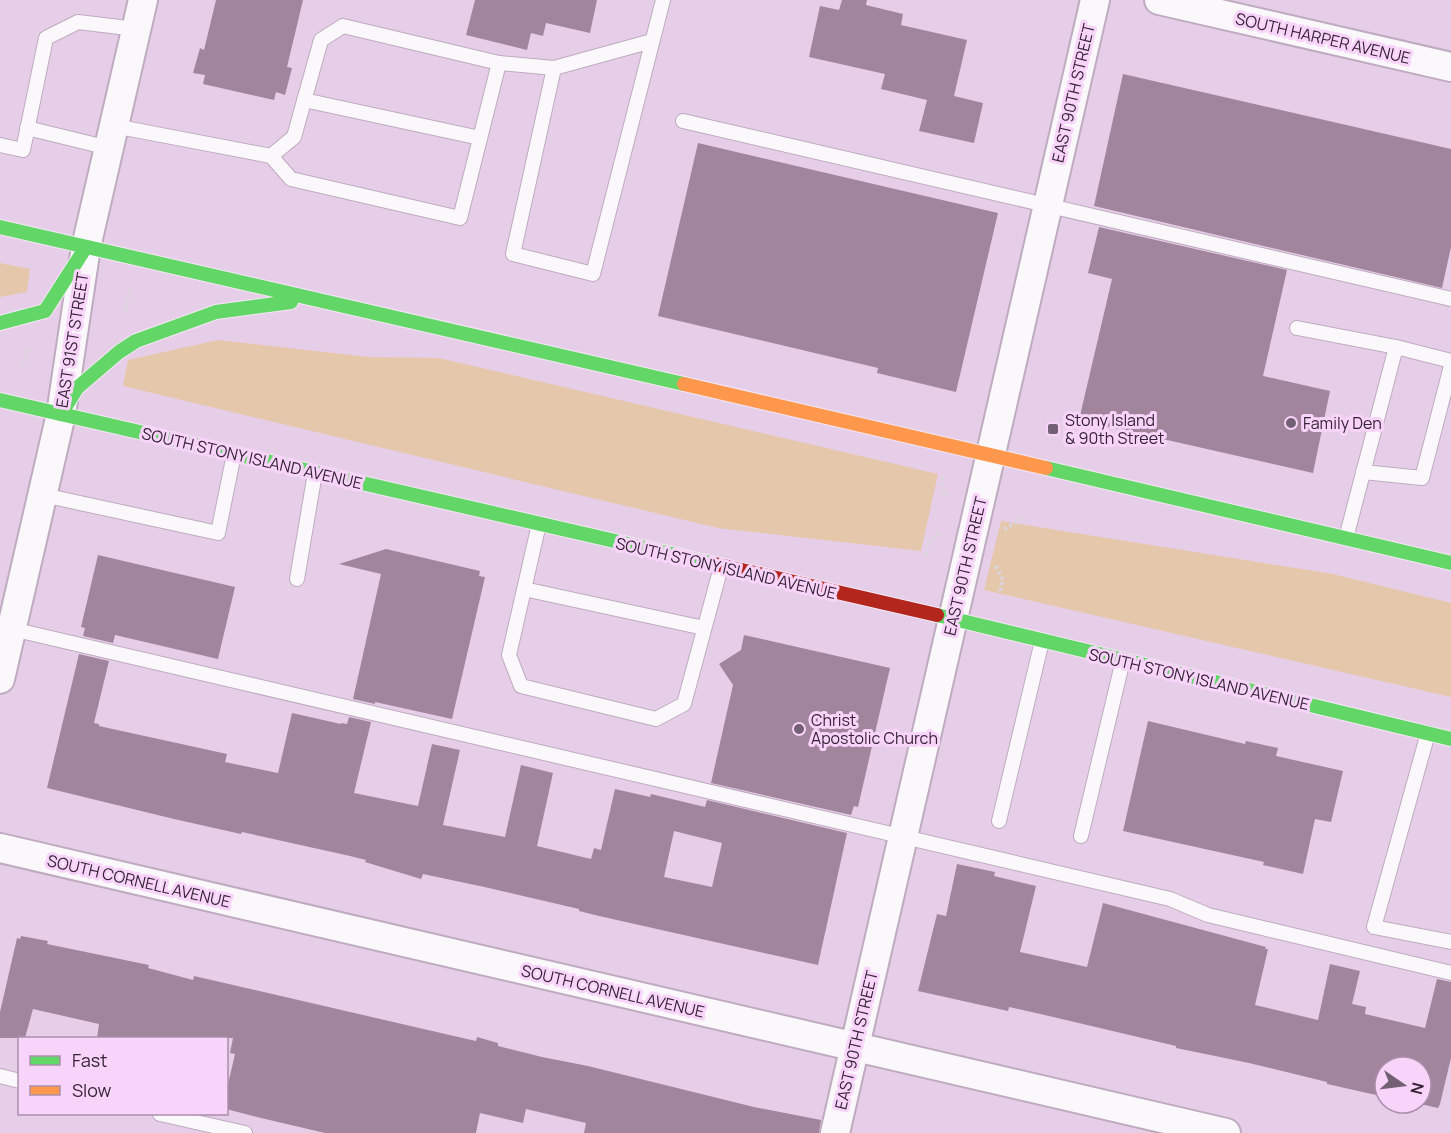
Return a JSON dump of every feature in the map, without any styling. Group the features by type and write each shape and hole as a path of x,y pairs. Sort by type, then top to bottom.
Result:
{"highway":[{"path":"0,227 1451,563"},
{"path":"0,323 45,311 86,247"},
{"path":"61,414 77,388 119,352 136,341 216,312 310,299"},
{"name":"SOUTH STONY ISLAND AVENUE","path":"0,400 953,620 1451,739"}],"street":[{"name":"EAST 91ST STREET","path":"0,679 7,635 61,414 86,247 143,0"},
{"name":"EAST 90TH STREET","path":"835,1133 901,836 953,620 1095,0"},
{"name":"SOUTH HARPER AVENUE","path":"1160,0 1451,67"},
{"name":"SOUTH CORNELL AVENUE","path":"0,848 1226,1133"}],"lane":[{"path":"554,68 513,254 593,274 663,0"},
{"path":"0,145 23,150 46,38 78,22 136,29"},
{"path":"271,156 294,137 321,40 343,26 499,63 554,68 652,41"},
{"path":"27,128 271,156 291,179 460,218 499,63"},
{"path":"304,100 480,138"},
{"path":"683,121 1451,299"},
{"path":"1298,328 1396,347 1451,361"},
{"path":"1346,538 1396,347"},
{"path":"1363,472 1422,478 1451,366"},
{"path":"43,495 218,533 234,454"},
{"path":"297,579 315,472"},
{"path":"539,524 509,655 521,686 656,718 684,704 721,567"},
{"path":"524,590 704,628"},
{"path":"7,635 901,836 1170,899 1208,915 1451,973"},
{"path":"999,821 1042,641"},
{"path":"1081,836 1123,660"},
{"path":"1428,733 1374,927 1451,942"},
{"path":"0,1076 18,1080"},
{"path":"168,1115 245,1133"}],"path":[{"path":"944,477 942,487 951,500"},
{"path":"1003,538 1005,528 1019,522 1020,515"},
{"path":"926,555 929,542 943,531"},
{"path":"998,557 996,567 1003,580 1000,591"}],"shaded area":[{"path":"0,263 30,269 27,292 0,297"},
{"path":"218,340 369,357 439,358 938,474 921,551 718,528 123,386 128,360"},
{"path":"1001,521 1333,574 1451,603 1451,697 984,590"}],"building":[{"path":"216,0 303,0 287,67 292,68 285,95 276,92 274,100 203,84 205,75 193,73 200,48 204,50"},
{"path":"475,0 597,0 590,33 546,23 543,36 531,33 527,50 466,35"},
{"path":"842,0 867,0 866,5 903,14 901,25 967,40 954,96 983,103 974,143 919,131 927,100 881,89 885,74 809,57 820,6 839,10"},
{"path":"1123,74 1451,149 1451,247 1442,288 1094,206"},
{"path":"698,143 998,213 956,392 877,373 878,368 658,316"},
{"path":"1099,227 1287,270 1263,376 1330,391 1313,473 1079,420 1112,279 1088,273"},
{"path":"386,549 480,571 479,576 485,577 452,719 353,699 381,574 339,564"},
{"path":"98,555 235,587 218,659 115,635 113,643 83,636 85,628 81,627"},
{"name":"Christ Apostolic Church","path":"744,635 890,668 858,807 854,806 851,815 711,783 733,685 719,664 741,650"},
{"path":"79,654 109,661 94,723 227,754 225,762 278,773 292,713 341,724 347,724 349,717 371,722 354,793 418,806 432,744 460,750 443,825 505,837 521,765 553,773 537,846 591,859 594,848 601,850 615,789 650,797 651,794 705,807 707,800 847,833 818,965 599,916 579,911 579,909 489,888 423,874 421,879 350,856 174,819 47,788","holes":["674,831 722,843 712,887 664,877"]},
{"path":"1148,721 1245,744 1246,741 1278,748 1276,756 1343,771 1331,822 1315,819 1303,874 1263,865 1264,862 1123,831"},
{"path":"957,864 995,872 994,876 1036,886 1020,952 1087,967 1103,903 1266,947 1265,949 1268,949 1255,1005 1318,1020 1330,964 1360,971 1352,1004 1366,1007 1365,1014 1425,1028 1437,979 1451,982 1451,1058 1440,1104 1438,1108 1433,1107 1433,1055 1373,1055 1373,1094 1049,1016 1009,1007 1008,1011 918,991 937,914 946,916"},
{"path":"21,936 48,941 47,944 149,965 148,968 193,980 194,976 476,1041 477,1037 498,1043 498,1046 542,1057 754,1107 821,1120 819,1133 584,1133 586,1123 526,1109 523,1123 480,1113 476,1133 325,1133 261,1118 228,1110 228,1084 235,1054 230,1053 233,1038 97,1037 99,1024 33,1009 25,1037 0,1038 0,1012 17,938 20,939"}],"traffic: fast":[{"path":"0,227 684,384"},
{"path":"0,323 45,311 86,247"},
{"path":"61,414 77,388 119,352 136,341 216,312 291,302"},
{"path":"0,400 715,564"},
{"path":"1046,468 1451,563"},
{"path":"937,615 1451,739"}],"traffic: slow":[{"path":"684,384 1046,468"}],"traffic: jam":[{"path":"715,564 937,615"}],"place":[{"name":"Family Den","path":"1291,423"},
{"name":"Stony Island & 90th Street","path":"1053,429"},
{"name":"Christ Apostolic Church","path":"799,729"}]}
